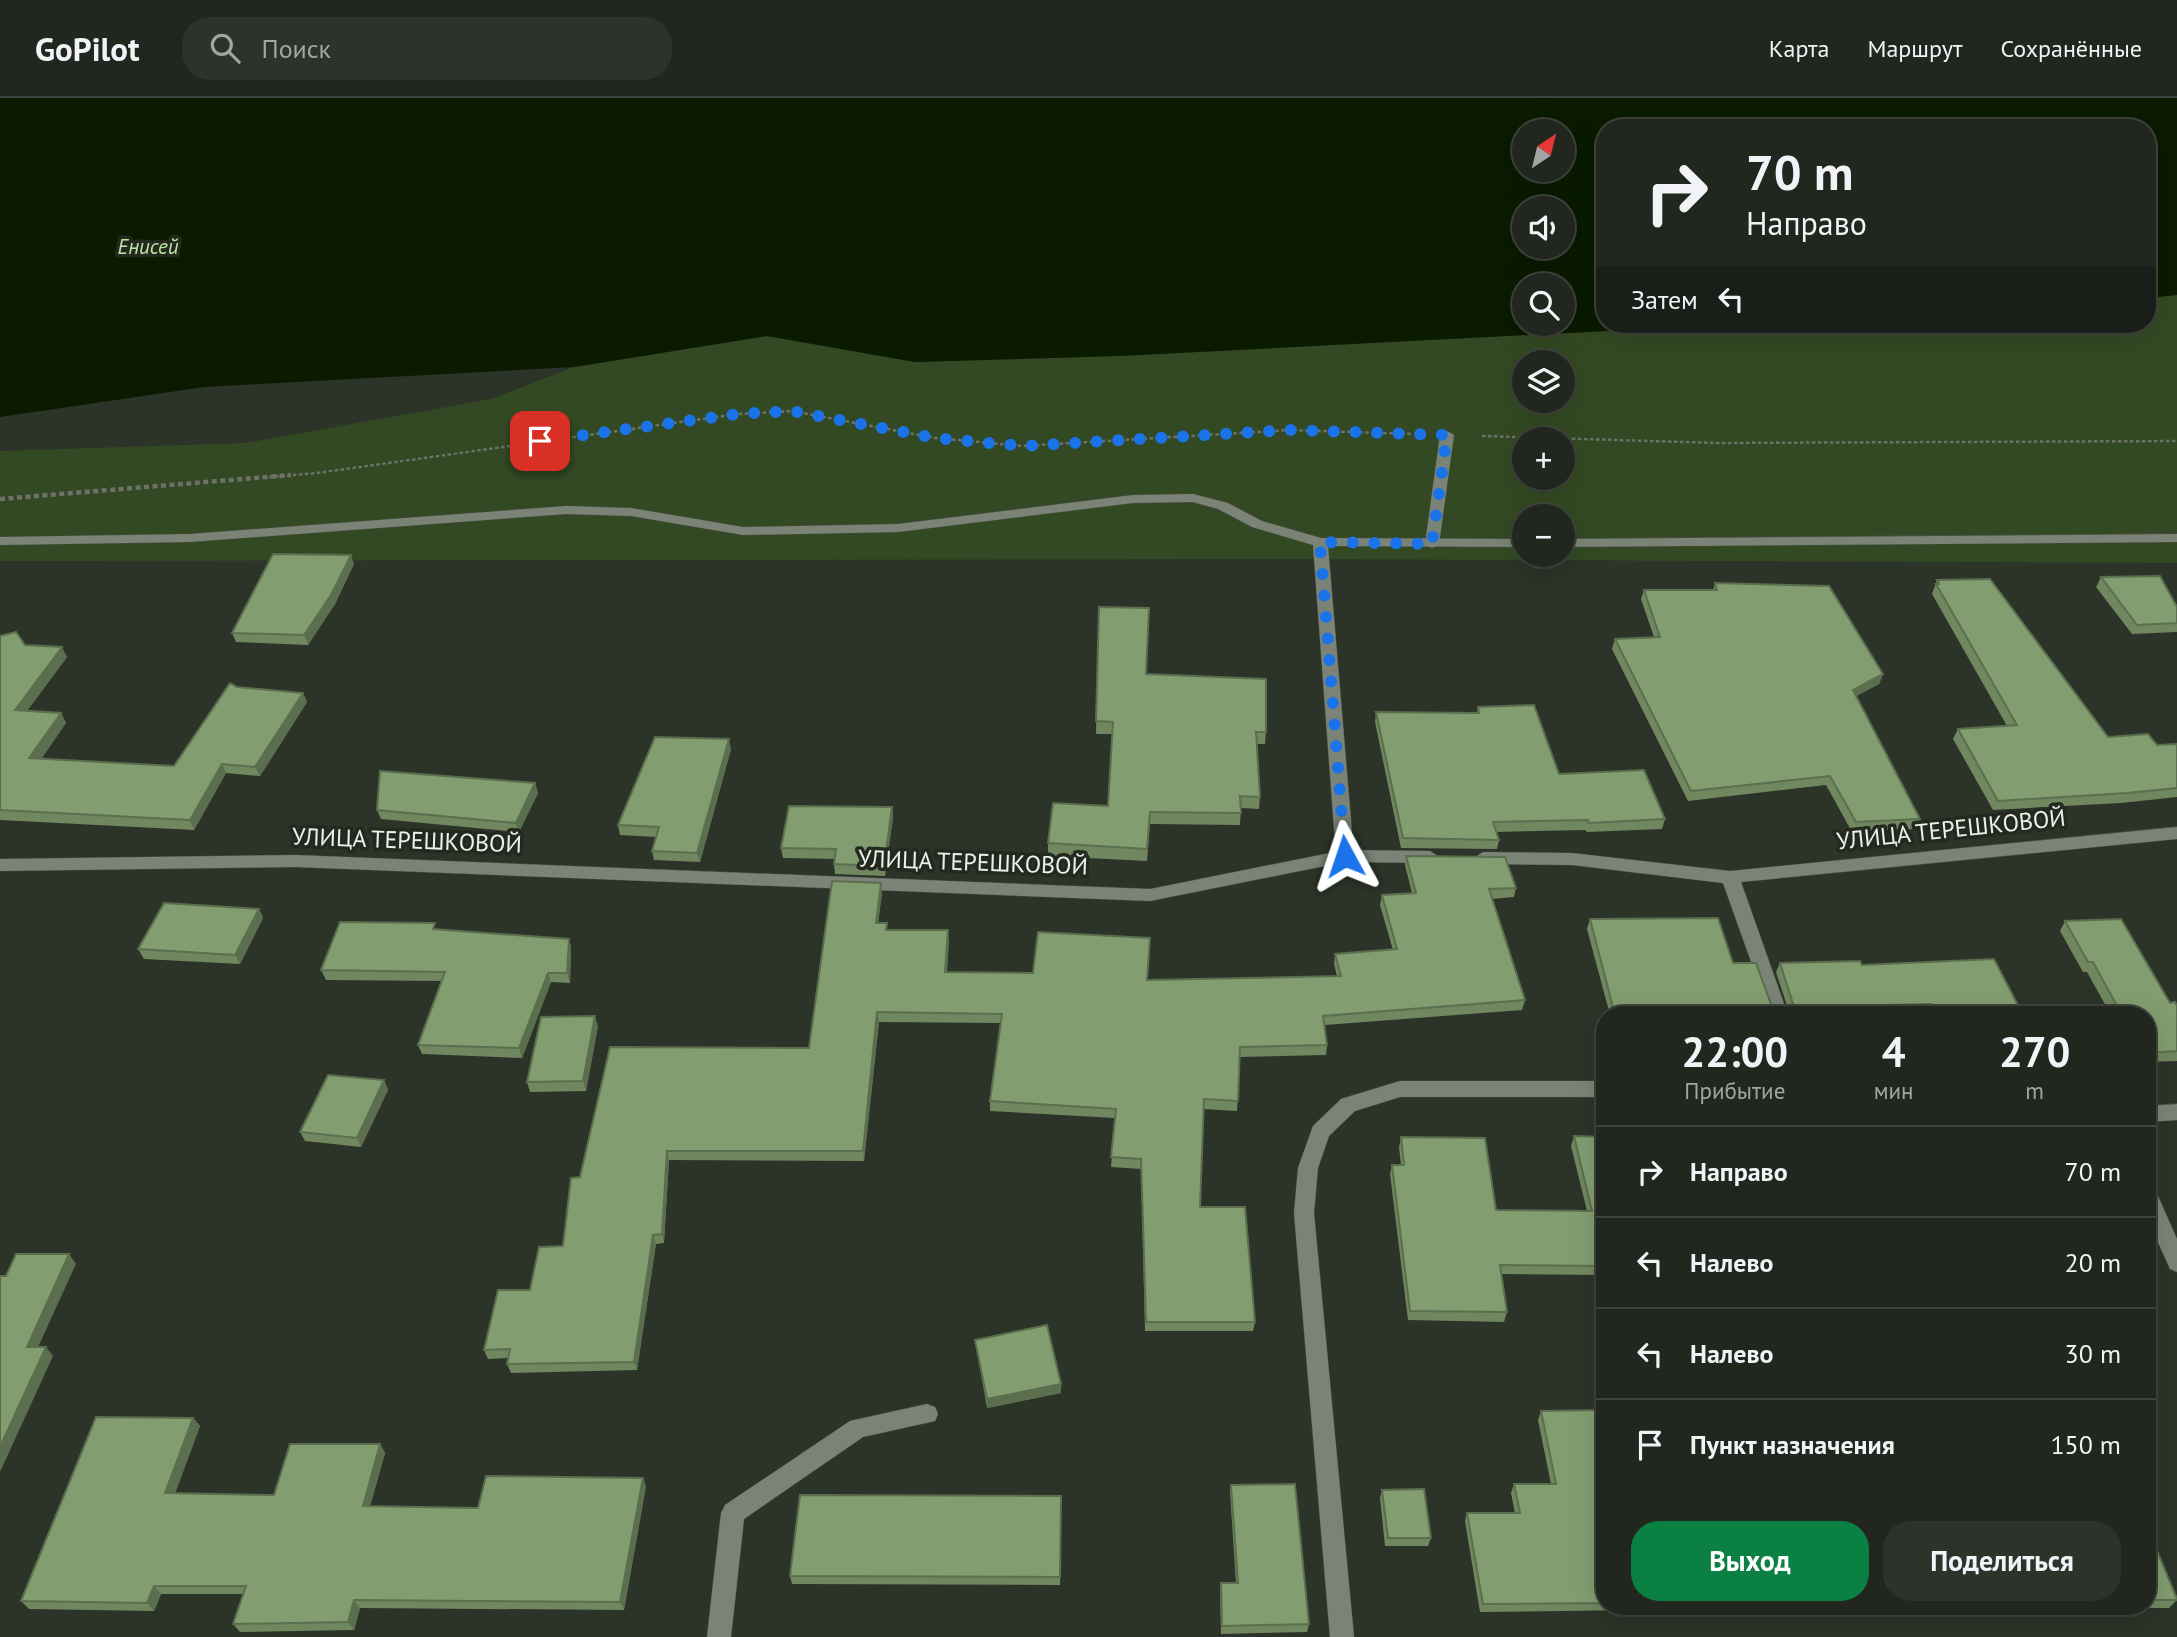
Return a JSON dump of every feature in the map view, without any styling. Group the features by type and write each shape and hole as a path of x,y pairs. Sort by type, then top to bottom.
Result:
{"street":[{"path":"1432,544 1447,435"},
{"path":"0,541 190,538 566,510 631,512 743,531 898,528 1133,499 1193,498 1223,506 1256,524 1320,542 1512,543"},
{"path":"1575,542 2177,538"},
{"path":"1320,542 1345,856"},
{"name":"УЛИЦА ТЕРЕШКОВОЙ","path":"0,865 296,861 1150,895 1345,856 1572,859 1730,877 2177,833"},
{"path":"1730,877 1776,1006"},
{"path":"1342,1637 1304,1213 1308,1168 1320,1132 1348,1105 1399,1088 1596,1089"},
{"path":"2156,1113 2177,1112"},
{"path":"2156,1213 2177,1263"},
{"path":"719,1637 733,1513 858,1428 927,1414"}],"path":[{"path":"0,499 317,473 738,414 792,411 935,438 1023,446 1290,430 1717,443 2177,441"}],"shaded area":[{"path":"2177,295 2177,563 1575,560 1575,504 1512,504 1512,560 0,561 0,451 245,443 491,399 574,367 767,336 915,362 1119,356 1512,336 1575,336 1575,333 1596,331 2156,333 2156,297"}],"water":[{"name":"Енисей","path":"0,98 2177,98 2177,295 2156,297 2156,119 1596,119 1596,331 1575,333 1575,273 1512,273 1512,336 1119,356 915,362 767,336 574,367 204,387 0,417"}],"building":[{"path":"273,554 351,555 331,595 304,635 232,633"},
{"path":"2160,576 2177,607 2177,623 2137,625 2101,577"},
{"path":"1990,579 2108,737 2148,734 2157,745 2177,744 2177,788 1998,801 1958,729 2017,725 1936,584 1939,584 1937,580"},
{"path":"1715,583 1829,586 1883,674 1853,690 1920,819 1856,822 1830,776 1691,791 1615,639 1660,637 1644,590 1717,590"},
{"path":"1099,607 1149,608 1146,674 1266,679 1266,732 1256,732 1260,797 1240,796 1241,813 1150,812 1147,849 1048,843 1053,803 1108,806 1113,722 1096,721"},
{"path":"16,632 25,645 62,647 15,710 61,713 29,758 174,766 230,683 237,687 303,693 255,767 222,764 190,820 0,810 0,636"},
{"path":"1534,705 1559,774 1644,770 1665,819 1589,823 1588,820 1493,822 1499,840 1403,838 1376,712 1479,713 1478,707"},
{"path":"655,737 729,739 697,853 652,851 659,827 618,825"},
{"path":"380,771 535,783 516,823 377,810"},
{"path":"789,806 892,807 884,866 834,864 836,849 781,848"},
{"path":"1406,856 1505,857 1516,888 1489,889 1525,1000 1323,1016 1327,1045 1240,1047 1238,1101 1204,1099 1200,1207 1245,1207 1255,1322 1146,1322 1141,1159 1111,1157 1116,1109 990,1101 1002,1014 877,1012 863,1151 667,1151 662,1234 653,1235 634,1362 507,1364 510,1349 484,1350 498,1290 530,1290 539,1247 563,1246 571,1178 580,1177 610,1047 809,1048 832,881 881,883 876,923 887,923 886,930 948,930 945,972 1033,973 1038,932 1150,938 1147,980 1341,976 1335,954 1397,949 1382,895 1416,893"},
{"path":"164,903 259,909 235,955 138,949"},
{"path":"1718,918 1733,963 1756,963 1772,1006 1613,1006 1590,919"},
{"path":"2121,919 2170,1003 2175,1002 2177,1006 2177,1051 2156,1052 2156,1006 2117,1006 2093,962 2088,962 2065,921"},
{"path":"340,922 435,923 433,929 569,939 567,973 548,973 519,1048 418,1045 445,972 321,970"},
{"path":"1994,959 2018,1006 1794,1006 1780,963 1860,961 1862,965"},
{"path":"595,1016 583,1081 527,1082 541,1017"},
{"path":"328,1075 384,1080 357,1138 300,1132"},
{"path":"1574,1136 1596,1137 1596,1266 1500,1265 1507,1312 1410,1311 1392,1165 1404,1165 1401,1137 1485,1138 1496,1210 1592,1211"},
{"path":"16,1254 69,1254 27,1347 46,1347 0,1447 0,1276 6,1276"},
{"path":"1047,1325 1061,1384 987,1399 975,1340"},
{"path":"1596,1410 1596,1603 1483,1604 1467,1513 1520,1513 1514,1484 1556,1484 1541,1411"},
{"path":"96,1417 193,1418 165,1493 274,1495 290,1444 380,1444 363,1506 478,1508 486,1476 643,1478 620,1602 354,1600 348,1622 233,1624 246,1586 154,1586 147,1603 21,1601"},
{"path":"1295,1484 1309,1624 1222,1626 1221,1583 1238,1583 1231,1485"},
{"path":"1424,1489 1431,1538 1388,1538 1382,1490"},
{"path":"800,1495 1061,1496 1060,1577 790,1576"},
{"path":"2156,1548 2177,1599 2156,1600"}],"route":[{"path":"540,441 738,414 792,411 935,438 1023,446 1290,430 1447,435 1432,544 1320,542 1345,856"}]}
